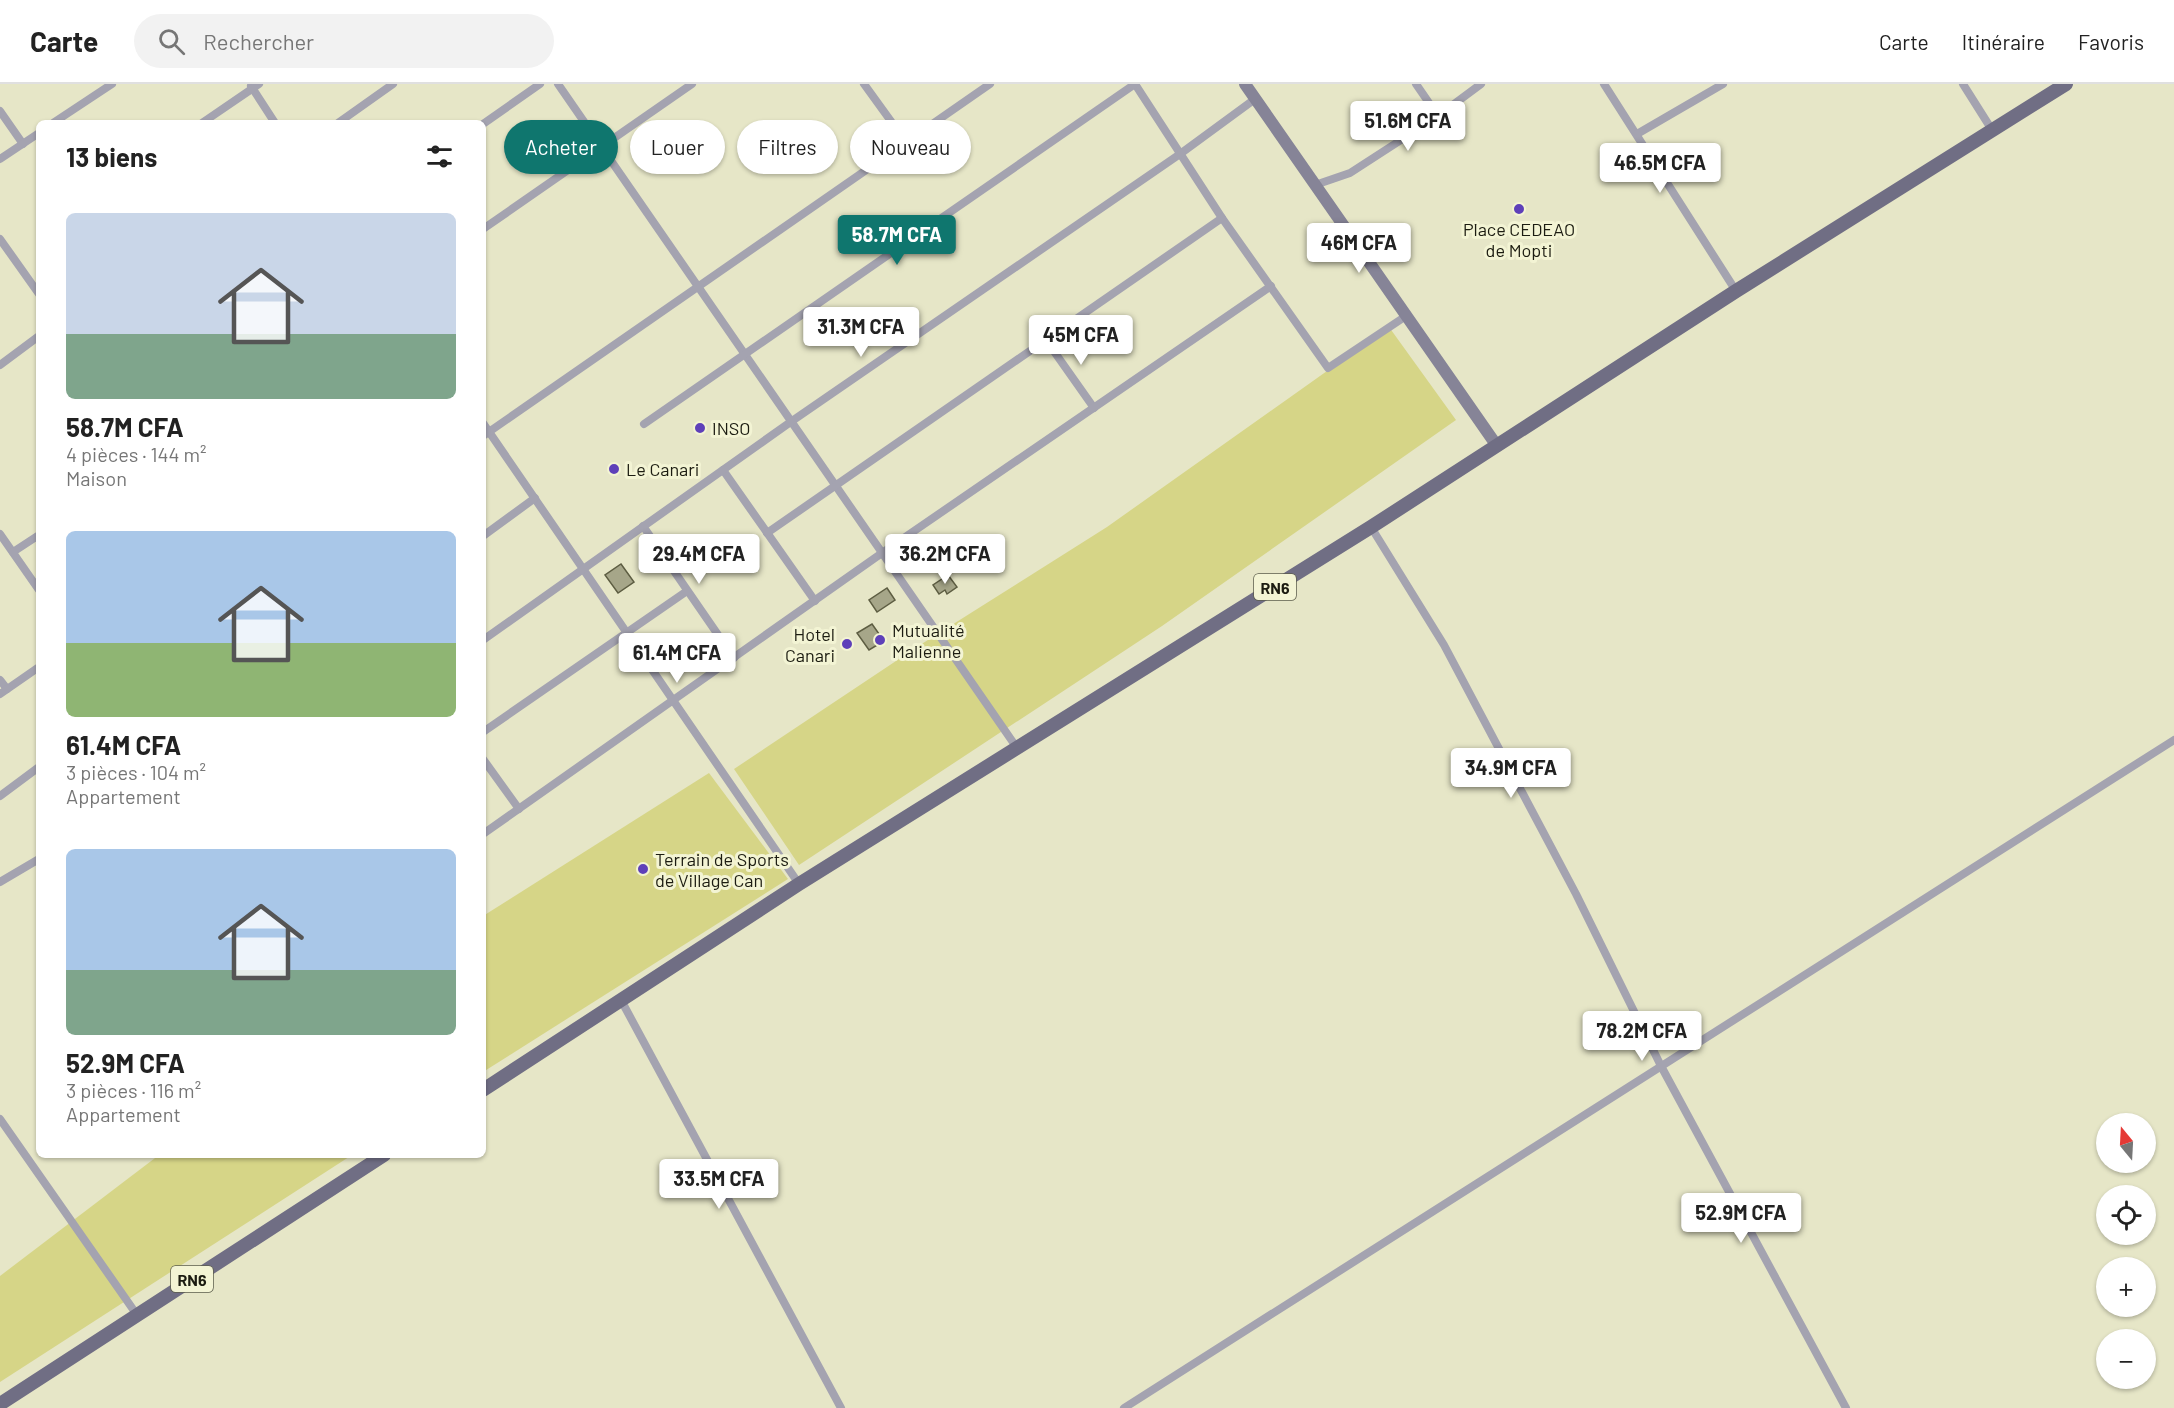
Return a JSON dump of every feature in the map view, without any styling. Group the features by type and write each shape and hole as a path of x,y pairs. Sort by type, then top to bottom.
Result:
{"main road":[{"name":"RN6","path":"486,1088 799,884 1371,527 1736,291 2066,84"},
{"name":"RN6","path":"0,1404 379,1158"}],"street":[{"path":"58,120 112,84"},
{"path":"343,120 393,84"},
{"path":"486,122 540,84"},
{"path":"558,84 583,120"},
{"path":"618,136 692,84"},
{"path":"864,84 890,120"},
{"path":"938,120 990,84"},
{"path":"644,424 1135,84 1222,218 1328,368 1406,316"},
{"path":"1245,84 1497,446"},
{"path":"1416,84 1438,116"},
{"path":"1316,185 1350,173 1438,116 1481,84"},
{"path":"1604,84 1736,291"},
{"path":"1637,134 1723,84"},
{"path":"1964,84 1992,130"},
{"path":"206,120 254,86 273,120"},
{"path":"486,638 792,421 1180,154 1256,99"},
{"path":"0,111 23,144"},
{"path":"0,159 36,135"},
{"path":"618,170 1017,748"},
{"path":"486,227 563,174"},
{"path":"799,884 534,498 486,434 860,174"},
{"path":"767,533 1222,218"},
{"path":"0,239 36,290"},
{"path":"486,832 882,553 1271,286"},
{"path":"0,365 36,338"},
{"path":"1046,340 1094,408"},
{"path":"723,470 815,601"},
{"path":"486,534 534,498"},
{"path":"642,526 734,658"},
{"path":"1371,527 1444,645 1581,904 1661,1066 1846,1408"},
{"path":"0,534 36,586"},
{"path":"13,552 36,537"},
{"path":"486,730 687,591"},
{"path":"0,680 4,692 36,669"},
{"path":"1124,1408 1661,1066 1862,941 2174,740"},
{"path":"486,763 519,809"},
{"path":"0,796 36,769"},
{"path":"0,882 36,861"},
{"path":"621,1000 841,1408"},
{"path":"0,1119 137,1315"}],"shaded area":[{"path":"1389,327 1456,420 1162,626 799,865 734,769 920,645 1107,527"},
{"path":"709,773 788,879 486,1070 486,914"},
{"path":"155,1158 347,1158 0,1382 0,1276"}],"building":[{"path":"621,564 634,582 618,593 605,575"},
{"path":"948,575 957,587 947,594 945,590 939,594 933,585"},
{"path":"887,588 895,600 877,612 869,600"},
{"path":"872,624 884,641 869,650 857,633"}],"place":[{"name":"Place CEDEAO de Mopti","path":"1519,209"},
{"name":"INSO","path":"700,428"},
{"name":"Le Canari","path":"614,469"},
{"name":"Mutualité Malienne","path":"880,640"},
{"name":"Hotel Canari","path":"847,644"},
{"name":"Terrain de Sports de Village Can","path":"643,869"}]}
